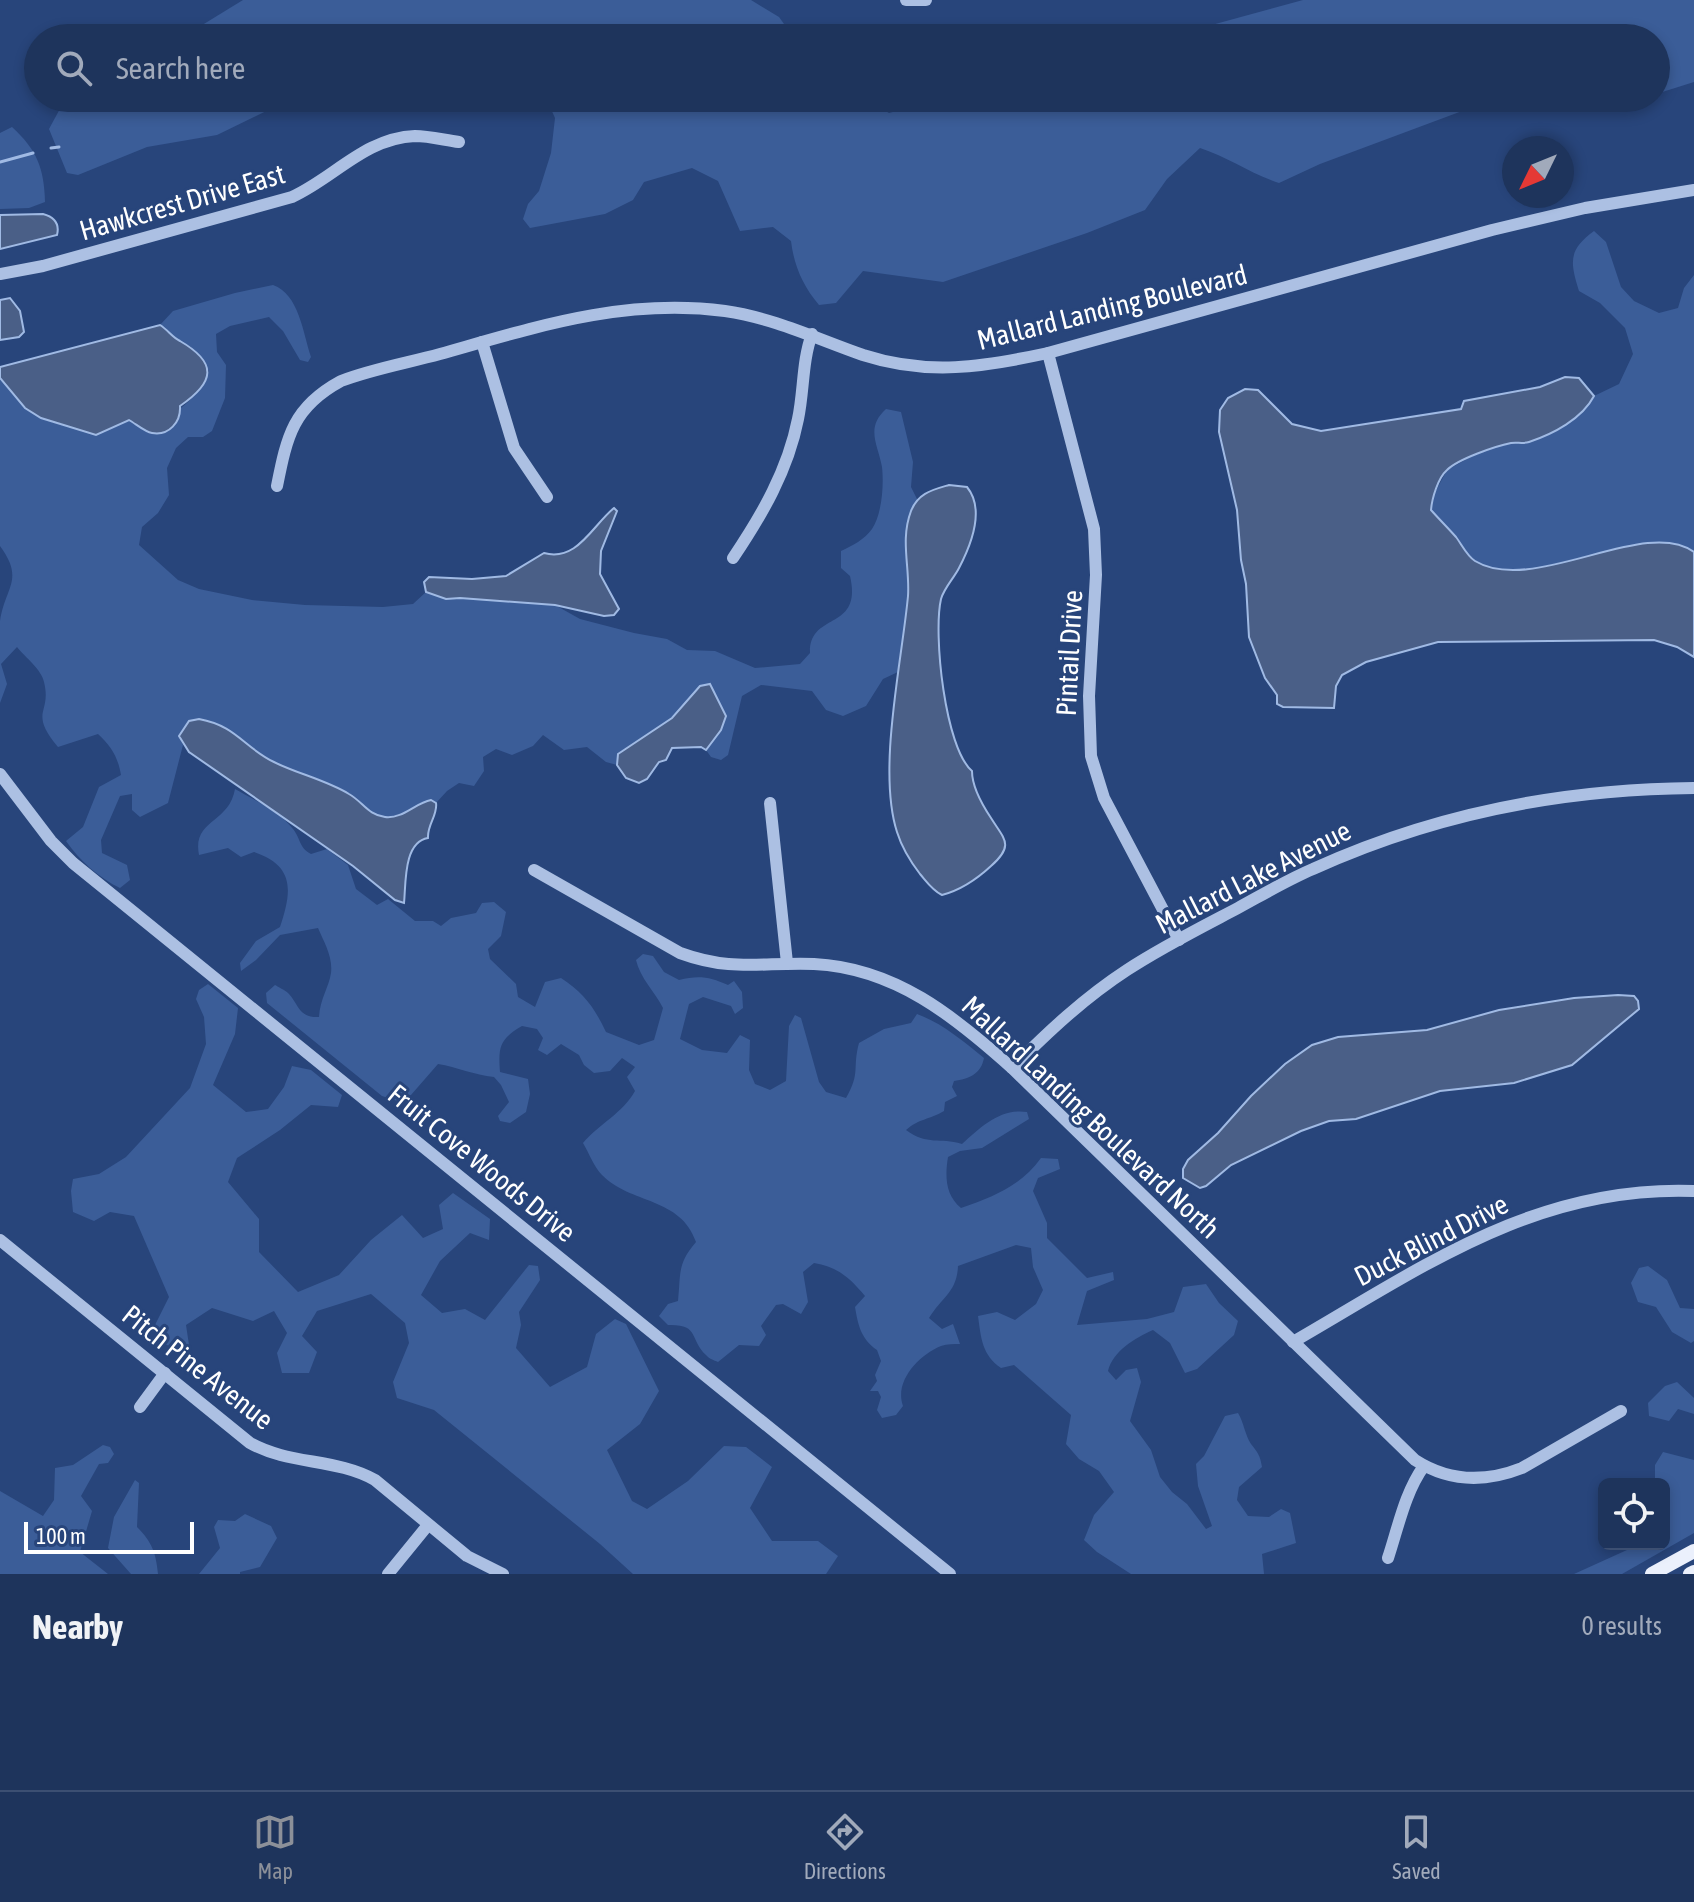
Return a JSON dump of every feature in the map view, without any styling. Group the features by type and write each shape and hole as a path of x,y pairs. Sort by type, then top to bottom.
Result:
{"main road":[{"path":"1652,1574 1694,1551"}],"street":[{"path":"906,0 926,0"},
{"name":"Hawkcrest Drive East","path":"0,274 43,266 292,197 326,179 365,150 398,138 429,137 459,142"},
{"name":"Mallard Landing Boulevard","path":"277,486 290,430 306,407 328,388 354,376 600,312 661,307 727,311 759,317 883,361 941,369 986,366 1048,353 1492,230 1585,208 1694,190"},
{"path":"733,558 769,501 788,457 797,423 807,345 812,334"},
{"path":"482,342 514,448 547,497"},
{"name":"Pintail Drive","path":"1048,353 1094,529 1096,575 1089,726 1092,760 1104,798 1179,940"},
{"name":"Fruit Cove Woods Drive","path":"0,774 51,841 73,863 950,1574"},
{"name":"Mallard Lake Avenue","path":"1012,1068 1089,997 1125,971 1310,870 1419,828 1501,806 1623,790 1694,788"},
{"path":"770,803 787,963"},
{"name":"Mallard Landing Boulevard North","path":"534,870 688,956 720,965 787,963 837,966 893,982 945,1011 1012,1068 1424,1466"},
{"name":"Duck Blind Drive","path":"1293,1342 1452,1250 1512,1222 1596,1198 1694,1191"},
{"name":"Pitch Pine Avenue","path":"0,1240 239,1434 262,1449 288,1458 362,1472 467,1556 503,1574"},
{"path":"140,1407 165,1373"},
{"path":"1388,1558 1406,1501 1416,1476 1424,1466 1462,1479 1505,1475 1621,1411"},
{"path":"388,1574 428,1525"}],"shaded area":[{"path":"243,0 751,0 779,17 784,24 204,24"},
{"path":"1303,0 1694,0 1694,82 1670,90 1670,24 1215,24"},
{"path":"58,112 264,112 217,135 147,147 78,175 67,173 49,129"},
{"path":"552,112 1459,112 1320,164 1279,183 1200,148 1167,179 1145,210 943,282 863,271 836,303 819,305 800,275 791,241 773,227 740,231 718,181 692,168 644,182 633,200 605,214 530,228 523,219 528,204 539,191 551,153 555,118"},
{"path":"12,127 38,160 45,202 29,208 0,209 0,133"},
{"path":"43,214 55,221 57,235 0,249 0,215"},
{"path":"1594,231 1606,242 1621,287 1634,301 1659,313 1678,308 1684,288 1694,275 1694,552 1687,547 1625,547 1532,569 1493,570 1472,560 1431,510 1432,498 1447,470 1476,454 1512,442 1528,443 1590,403 1594,396 1619,384 1633,354 1625,328 1600,303 1579,291 1574,272 1575,251"},
{"path":"273,285 282,290 294,305 311,357 308,362 300,360 283,331 269,317 230,326 216,334 217,352 226,365 225,398 212,431 203,437 188,437 176,448 167,468 169,495 158,513 142,527 139,545 178,580 199,589 252,600 305,605 383,607 413,604 426,592 446,599 555,605 580,619 667,639 687,650 715,651 755,668 800,664 810,653 812,640 818,631 843,614 849,606 852,594 850,576 841,568 841,551 866,536 878,516 883,474 874,430 886,409 901,412 913,462 911,487 918,501 906,533 908,601 898,672 883,679 866,706 843,716 826,710 812,691 761,685 742,696 728,755 721,760 711,757 706,750 721,730 726,716 700,686 672,718 618,754 617,765 606,762 587,747 564,750 543,735 533,746 512,755 496,749 483,757 484,771 474,786 459,783 436,803 423,803 393,816 373,814 350,794 280,765 221,727 200,720 189,721 179,736 183,745 168,803 140,817 132,810 132,794 120,796 101,840 102,853 127,865 130,880 120,888 112,884 90,868 66,841 83,827 99,787 121,775 113,752 98,734 58,747 42,719 46,693 43,677 17,647 1,664 7,684 0,703 0,621 12,576 11,567 0,546 0,378 24,408 129,420 149,433 193,397 209,371 191,347 176,340 160,325 173,311"},
{"path":"10,298 20,311 24,332 19,337 0,340 0,300"},
{"path":"160,325 201,357 207,373 200,389 180,406 173,427 164,432 143,430 129,420 96,435 41,418 25,408 0,378 0,367"},
{"path":"1565,377 1579,378 1594,396 1582,412 1566,425 1538,439 1496,447 1452,466 1438,483 1431,510 1472,559 1499,569 1527,569 1557,564 1647,543 1673,543 1694,552 1694,657 1677,647 1654,640 1438,642 1366,662 1342,675 1336,686 1334,708 1283,707 1277,704 1277,695 1265,678 1249,637 1237,510 1219,432 1220,410 1228,398 1245,389 1258,390 1292,424 1321,431 1461,409 1464,401 1540,387"},
{"path":"949,485 967,487 976,516 968,549 941,599 939,637 943,690 955,739 972,771 981,802 1003,837 1005,847 998,859 980,875 942,895 920,874 901,843 891,807 889,778 893,715 908,596 908,522 914,505 922,496"},
{"path":"614,508 617,511 601,551 600,574 619,609 614,615 604,616 555,605 446,599 426,592 424,582 429,577 472,579 506,576 544,553 566,552 583,541"},
{"path":"710,684 726,716 721,730 706,750 701,747 672,748 666,760 659,762 647,779 639,783 626,778 617,765 618,754 672,718 700,686"},
{"path":"199,719 231,732 274,762 340,789 379,816 398,816 431,800 436,803 428,838 414,847 410,856 404,903 395,900 353,866 189,752 179,736 189,721"},
{"path":"235,789 281,817 293,829 307,852 311,854 327,849 348,865 356,889 377,905 388,899 415,921 433,921 441,926 451,918 476,913 482,903 494,902 506,912 501,936 488,949 490,959 516,984 518,997 535,1007 545,982 561,978 588,1001 606,1032 639,1045 654,1040 663,1008 638,967 636,960 643,954 653,956 664,972 679,980 704,978 728,985 734,981 742,992 743,1008 735,1014 731,1006 703,997 689,1004 680,1039 702,1050 727,1053 740,1035 750,1040 749,1070 755,1084 770,1090 786,1081 789,1026 795,1015 801,1018 819,1082 826,1092 846,1098 855,1076 859,1043 884,1029 911,1023 917,1014 952,1033 984,1058 982,1064 974,1075 954,1081 952,1087 957,1096 945,1102 944,1111 906,1130 927,1140 962,1144 1000,1116 1027,1112 1029,1119 982,1148 960,1151 948,1157 947,1185 961,1208 1006,1189 1025,1176 1041,1158 1058,1159 1060,1169 1038,1178 1033,1191 1047,1223 1047,1238 1087,1278 1113,1272 1114,1280 1087,1291 1077,1325 1147,1319 1174,1312 1183,1287 1206,1284 1219,1303 1238,1321 1234,1335 1197,1369 1185,1373 1170,1343 1153,1330 1120,1351 1108,1371 1116,1380 1126,1370 1137,1368 1141,1382 1130,1421 1151,1450 1160,1477 1206,1529 1212,1526 1198,1486 1196,1464 1204,1456 1225,1416 1238,1413 1262,1467 1239,1487 1237,1500 1248,1516 1269,1517 1281,1509 1290,1513 1296,1543 1262,1554 1264,1574 1131,1574 1084,1540 1094,1515 1114,1492 1099,1471 1079,1459 1066,1444 1071,1415 1014,1365 1001,1368 995,1363 986,1352 980,1332 978,1316 997,1312 1015,1320 1036,1304 1043,1290 1033,1267 1031,1248 1016,1245 958,1266 952,1288 929,1318 942,1329 953,1324 960,1344 941,1346 917,1362 905,1378 901,1397 903,1406 896,1415 882,1418 877,1410 881,1397 878,1391 870,1391 877,1381 875,1375 881,1361 857,1320 855,1307 865,1296 843,1274 830,1267 814,1263 803,1272 808,1302 801,1314 783,1304 776,1305 761,1326 766,1335 759,1346 739,1345 718,1362 709,1358 690,1330 668,1325 659,1316 668,1304 678,1301 683,1263 696,1242 689,1227 667,1209 613,1184 599,1172 583,1143 630,1099 635,1091 627,1077 635,1067 622,1058 610,1071 594,1073 584,1065 579,1055 561,1044 547,1055 538,1050 543,1038 537,1029 522,1026 505,1039 500,1056 500,1072 528,1079 530,1094 526,1112 510,1123 500,1121 498,1116 509,1102 494,1077 445,1065 438,1064 404,1103 382,1096 267,1003 266,993 275,985 288,993 303,1013 319,1017 330,978 331,961 318,928 280,935 241,971 240,963 256,941 280,927 288,891 287,881 277,865 254,852 241,857 228,848 199,855 201,834 226,809"},
{"path":"208,984 238,1008 235,1034 213,1085 246,1112 268,1109 284,1087 292,1066 311,1070 342,1095 338,1107 311,1105 237,1158 228,1182 259,1219 259,1252 298,1292 339,1275 371,1240 402,1215 423,1238 443,1229 439,1205 453,1193 490,1219 489,1240 470,1233 440,1261 421,1295 442,1313 465,1309 485,1320 529,1265 538,1266 540,1280 519,1312 521,1325 516,1348 550,1387 587,1367 596,1334 615,1319 626,1324 659,1391 640,1424 607,1450 632,1501 647,1509 688,1481 724,1446 746,1447 772,1467 750,1508 772,1541 818,1541 838,1556 826,1574 633,1574 434,1410 397,1398 393,1382 409,1343 405,1323 371,1294 317,1311 302,1336 317,1352 309,1373 282,1373 277,1353 287,1333 274,1311 253,1321 212,1308 186,1325 189,1345 173,1348 159,1341 155,1325 169,1297 134,1216 110,1212 94,1221 73,1212 71,1191 73,1179 99,1174 126,1157 190,1088 206,1044 204,1017 196,999 199,990"},
{"path":"1634,996 1639,1009 1572,1065 1514,1083 1440,1091 1356,1119 1329,1121 1231,1165 1200,1188 1183,1178 1183,1169 1188,1160 1285,1064 1312,1045 1338,1037 1427,1030 1499,1010 1574,998"},
{"path":"1648,1266 1667,1280 1680,1308 1694,1309 1694,1341 1691,1343 1672,1332 1656,1307 1638,1302 1631,1283 1639,1268"},
{"path":"1677,1382 1694,1398 1694,1414 1678,1409 1669,1421 1649,1416 1648,1403 1665,1386"},
{"path":"103,1445 110,1447 114,1454 108,1463 99,1464 81,1496 92,1511 80,1552 108,1574 0,1574 0,1491 43,1516 54,1500 55,1468 73,1465"},
{"path":"1663,1452 1694,1460 1694,1533 1670,1547 1670,1478 1655,1478 1655,1465"},
{"path":"135,1480 139,1483 137,1527 152,1548 158,1574 131,1574 108,1548 114,1517"},
{"path":"245,1514 271,1526 277,1538 260,1567 240,1574 199,1574 220,1548 214,1527 218,1520 235,1521"},
{"path":"1627,1550 1664,1550 1622,1574 1574,1574"}],"waterway":[{"path":"51,148 59,147"},
{"path":"0,162 33,153"}]}
